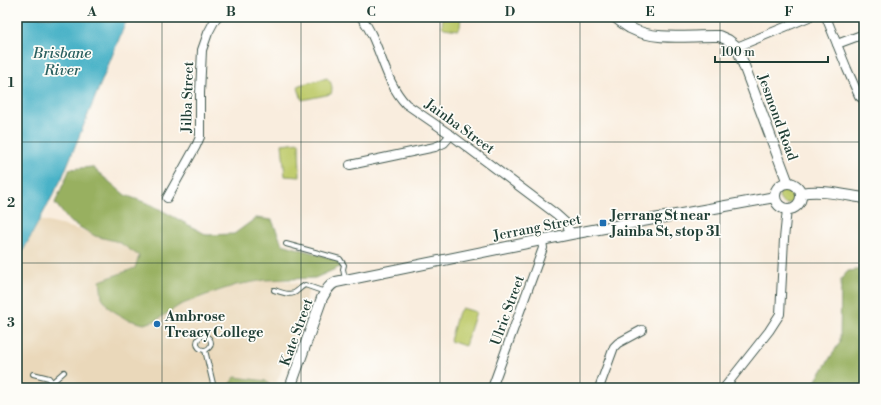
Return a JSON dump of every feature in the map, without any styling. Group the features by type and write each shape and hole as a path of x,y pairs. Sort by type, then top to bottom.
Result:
{"street":[{"name":"Jilba Street","path":"167,198 200,137 202,50 208,33 218,17"},
{"name":"Jainba Street","path":"361,17 372,37 389,78 399,96 406,104 451,135 556,214 566,222 571,234"},
{"path":"615,17 631,28 654,35 719,36 728,40 737,47 809,17"},
{"path":"826,17 859,96 864,100"},
{"path":"837,44 864,34"},
{"name":"Jesmond Road","path":"737,47 788,183"},
{"path":"350,165 435,147 444,143 451,135"},
{"path":"788,183 799,189 801,197 797,206 784,209 779,206 775,197 778,187 788,183"},
{"path":"801,193 830,193 864,198"},
{"name":"Jerrang Street","path":"328,289 336,282 345,280 571,234 775,197"},
{"path":"724,388 780,314 787,209"},
{"name":"Ulric Street","path":"492,388 543,248 542,240"},
{"name":"Kate Street","path":"290,388 328,289"},
{"path":"599,388 614,347 618,343 642,330"}],"lane":[{"path":"286,244 340,259 344,265 343,269 345,280"},
{"path":"274,290 291,294 295,293 305,285 328,289"},
{"path":"205,350 214,388"},
{"path":"47,388 64,372"},
{"path":"33,374 49,378 52,382"}],"shaded area":[{"name":"Ambrose Treacy College","path":"40,220 310,287 275,388 17,388 17,259"}],"green space":[{"path":"443,17 461,17 460,27 458,30 444,28 442,26"},
{"path":"327,78 332,86 331,94 302,100 298,88 299,85"},
{"path":"299,142 300,177 285,176 282,144"},
{"path":"92,167 125,195 152,205 207,235 234,234 256,218 272,220 282,244 338,260 342,266 315,278 265,280 236,285 180,305 155,321 144,324 126,319 109,308 102,297 100,281 135,268 139,256 119,242 95,236 69,221 55,203 70,169"},
{"path":"784,188 790,188 795,193 793,202 790,204 784,204 779,199 779,193"},
{"path":"864,269 864,388 811,388 840,342 841,279 848,271"},
{"path":"462,308 476,312 465,346 450,341 457,315"},
{"path":"235,377 266,381 271,388 227,388"}],"water":[{"name":"Brisbane River","path":"17,17 128,17 62,178 24,249 17,259"}],"place":[{"name":"Jerrang St near Jainba St, stop 31","path":"603,223"},
{"name":"Ambrose Treacy College","path":"157,324"}]}
